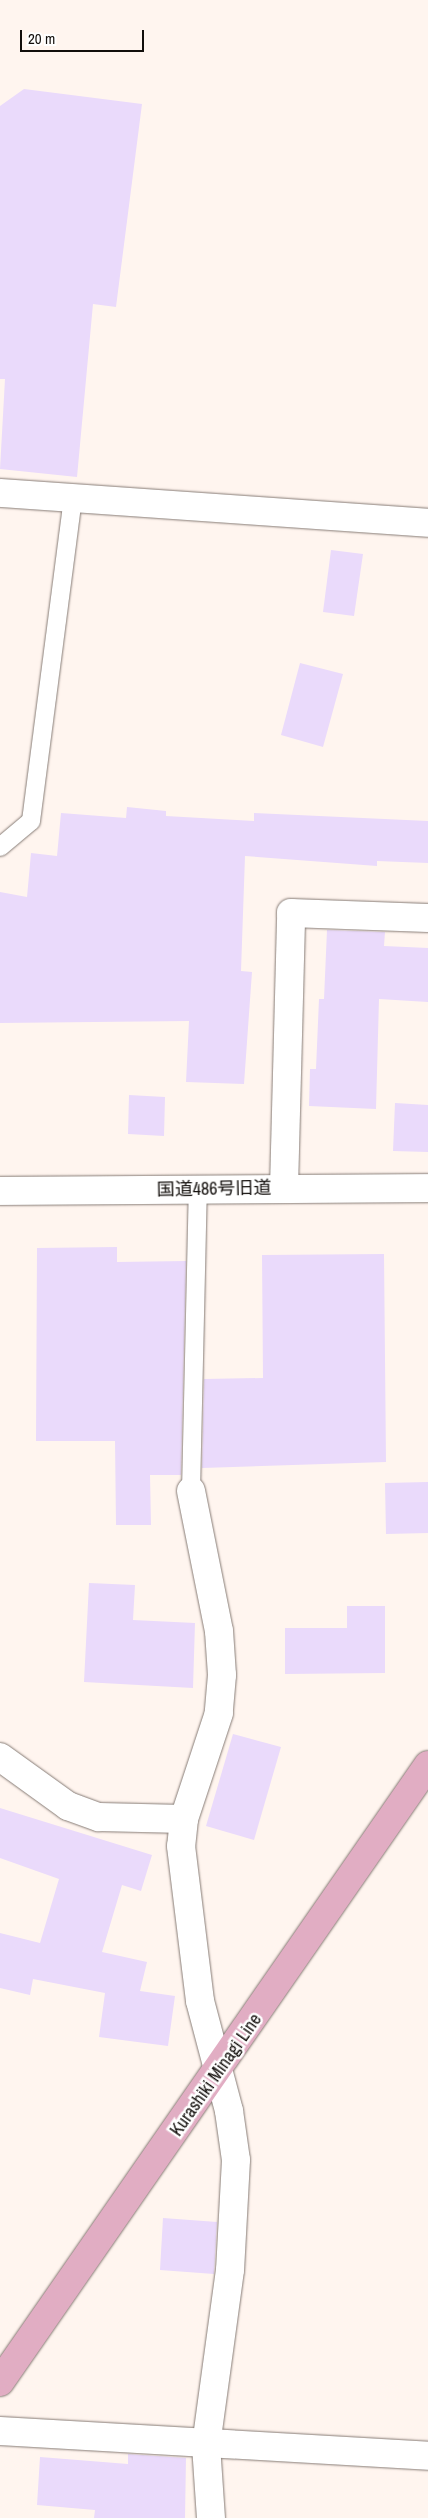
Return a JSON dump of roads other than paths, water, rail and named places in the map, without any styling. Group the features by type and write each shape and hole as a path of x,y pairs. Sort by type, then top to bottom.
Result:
{"main road":[{"name":"Kurashiki Minagi Line","path":"0,2382 220,2070 428,1765"}],"street":[{"path":"0,493 72,496 428,523"},
{"path":"284,1188 291,913 428,918"},
{"name":"国道486号旧道","path":"0,1191 428,1188"},
{"path":"191,1492 219,1631 222,1675 219,1713 184,1819 181,1846 200,2001 220,2070 236,2160 236,2194 206,2445 211,2518"},
{"path":"0,1757 68,1806 99,1817 184,1819"},
{"path":"0,2431 206,2445 428,2456"}],"lane":[{"path":"0,847 30,821 72,496"},
{"path":"191,1492 198,1190"}]}
